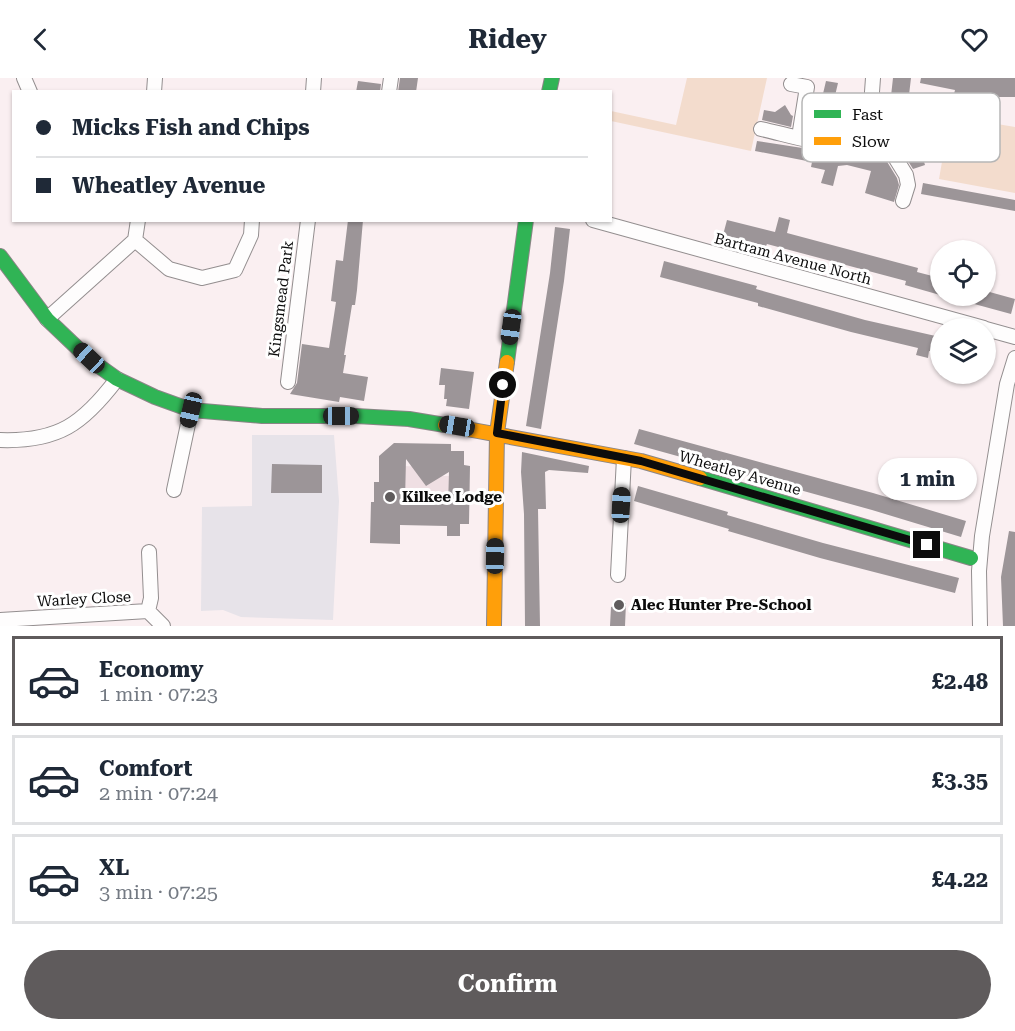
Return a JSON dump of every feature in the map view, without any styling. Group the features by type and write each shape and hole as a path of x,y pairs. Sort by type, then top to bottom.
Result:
{"street":[{"path":"872,93 873,78"},
{"path":"791,84 807,87 806,93"},
{"path":"799,137 802,118"},
{"path":"761,129 802,138"},
{"path":"898,162 906,175 908,185 903,201"},
{"path":"46,319 135,240 138,222"},
{"path":"135,240 170,269 201,278 235,270 251,234 252,222"},
{"name":"Kingsmead Park","path":"288,382 308,222"},
{"path":"494,626 497,433 526,222"},
{"name":"Bartram Avenue North","path":"600,222 945,318"},
{"name":"Wheatley Avenue","path":"1,262 46,319 89,358 117,379 155,398 191,410 262,416 356,416 409,419 497,433 624,458 971,558"},
{"name":"Bartram Avenue North","path":"996,332 1015,337"},
{"path":"980,626 982,536 1006,384 1015,358"},
{"path":"0,440 22,441 52,435 78,422 100,402 117,379"},
{"path":"174,490 191,410"},
{"path":"618,575 624,458"},
{"path":"148,611 151,598 149,552"},
{"name":"Warley Close","path":"0,620 148,611 163,626"}],"shaded area":[{"path":"687,78 767,78 751,151 612,121 612,111 676,125"},
{"path":"1000,124 1015,127 1015,193 939,179 942,162 1000,162"},
{"path":"252,435 334,435 339,501 333,620 241,617 223,610 201,611 202,507 252,506"},
{"path":"401,466 440,467 440,476 449,476 448,504 425,503 424,501 400,503"}],"building":[{"path":"400,78 418,78 416,90 398,90"},
{"path":"893,78 911,78 909,93 891,93"},
{"path":"921,78 1015,78 1015,97 1000,97 1000,93 954,93 955,90 920,83"},
{"path":"358,81 381,84 380,90 356,90"},
{"path":"826,81 838,83 836,93 823,93"},
{"path":"785,105 793,116 791,127 762,120 764,110 775,112"},
{"path":"757,141 802,148 802,160 755,151"},
{"path":"812,162 887,162 899,185 894,202 865,193 871,171 847,165 838,166 833,186 821,183 825,170 811,167"},
{"path":"909,162 924,162 925,165 913,169"},
{"path":"923,183 1015,200 1015,211 921,194"},
{"path":"779,217 790,220 787,233 918,268 917,272 930,275 930,292 905,285 906,281 767,244 766,246 723,235 727,220 775,232"},
{"path":"348,222 363,222 357,290 355,305 352,305 343,373 368,377 364,401 340,397 339,402 290,394 297,383 302,344 329,348 336,302 331,301 336,260 343,261"},
{"path":"555,227 570,229 541,429 526,426"},
{"path":"664,261 757,286 756,289 865,320 930,335 930,351 928,358 916,355 918,348 851,332 758,306 758,303 660,277"},
{"path":"996,294 1015,299 1011,314 982,306 996,306"},
{"path":"441,368 474,372 469,409 446,406 445,385 439,385"},
{"path":"639,429 966,521 961,537 634,444"},
{"name":"Kilkee Lodge","path":"394,443 451,444 451,451 464,451 464,465 470,466 469,524 460,524 460,536 447,536 447,526 400,525 400,544 370,543 371,502 374,502 374,482 379,482 379,456","holes":["406,459 426,486 449,472 448,504 405,501"]},
{"path":"522,452 589,466 588,473 549,470 545,472 546,509 538,509 540,626 525,626"},
{"path":"272,464 322,465 322,493 271,493"},
{"path":"638,486 823,543 959,578 955,593 820,558 634,501"},
{"path":"1009,531 1015,532 1015,626 1003,626 1001,577"},
{"path":"626,603 625,626 610,626 611,607"}],"traffic: fast":[{"path":"549,90 552,78"},
{"path":"507,362 526,222"},
{"path":"0,256 47,319 89,359 117,379 155,397 191,410 262,416 356,416 409,419 445,425"},
{"path":"700,478 971,558"}],"traffic: slow":[{"path":"494,626 497,433 507,362"},
{"path":"445,425 641,461 700,478"}],"place":[{"name":"Kilkee Lodge","path":"390,497"},
{"name":"Alec Hunter Pre-School","path":"619,605"}],"route":[{"path":"503,385 497,433 641,461 927,545"}]}
